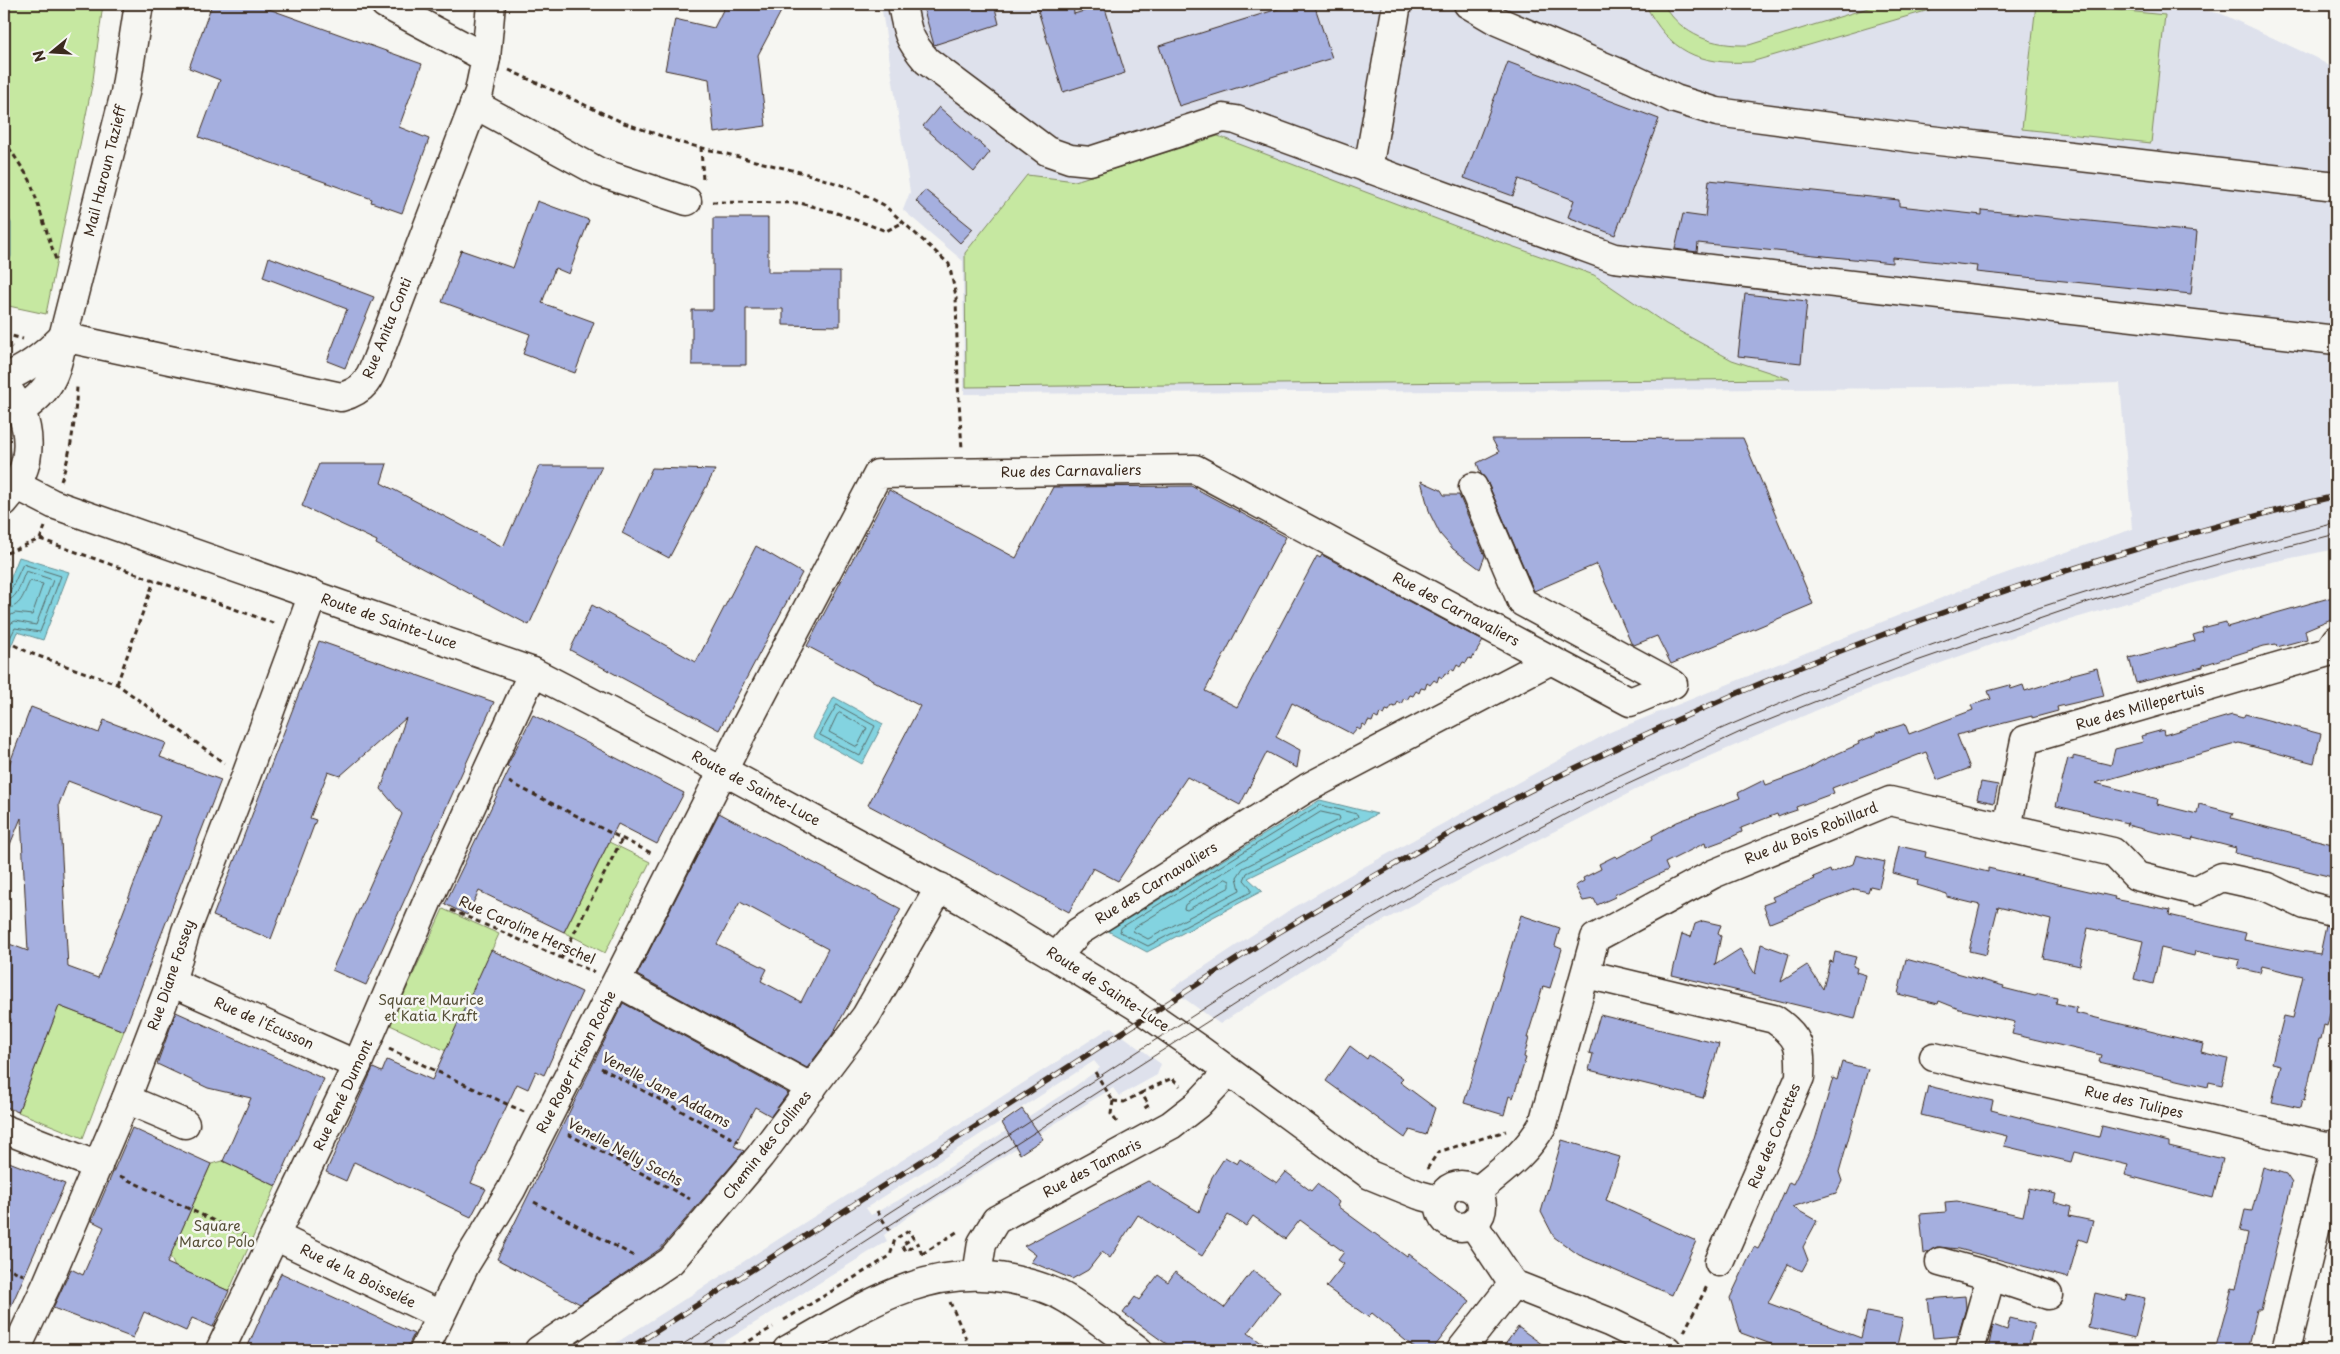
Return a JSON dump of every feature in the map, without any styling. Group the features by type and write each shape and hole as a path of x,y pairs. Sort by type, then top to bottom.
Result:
{"street":[{"name":"Mail Haroun Tazieff","path":"21,410 40,396 52,380 58,366 63,336 125,93 139,4"},
{"path":"385,4 486,58"},
{"name":"Rue Anita Conti","path":"63,336 341,397 356,393 369,380 474,104 486,58 491,4"},
{"path":"902,4 910,39 927,61 1047,151 1070,159 1090,161 1223,118 1236,120 1614,258 2336,340"},
{"path":"1368,169 1397,4"},
{"path":"1468,4 1497,21 1675,99 1717,112 1980,146 2336,186"},
{"path":"474,104 599,172 695,202"},
{"path":"4,378 12,375 43,354 63,336"},
{"path":"4,385 21,410 26,425 27,450 21,474 10,493"},
{"name":"Rue des Carnavaliers","path":"724,771 744,728 878,474 1195,469 1630,702 1673,684 1522,602 1473,487"},
{"name":"Route de Sainte-Luce","path":"10,493 53,504 533,672 724,771 940,887 1057,956 1135,1005 1370,1175 1419,1195 1441,1201"},
{"name":"Rue Diane Fossey","path":"16,1350 126,1100 171,982 186,931 247,773 312,594"},
{"name":"Rue des Millepertuis","path":"2007,828 2025,740 2328,652 2336,640"},
{"name":"Rue des Carnavaliers","path":"1057,956 1078,932 1307,788 1551,660"},
{"name":"Rue René Dumont","path":"220,1350 357,1065 428,900 533,672"},
{"name":"Rue Roger Frison Roche","path":"424,1350 465,1265 511,1190 724,771"},
{"name":"Rue du Bois Robillard","path":"1477,1191 1519,1157 1532,1143 1543,1124 1595,938 1714,874 1890,801 2113,852 2136,876 2195,891 2222,877 2267,887 2305,905 2336,912"},
{"name":"Chemin des Collines","path":"539,1350 671,1261 760,1156 866,1016 940,887"},
{"name":"Rue des Corettes","path":"1586,974 1774,1020 1793,1032 1801,1054 1800,1077 1719,1262"},
{"name":"Rue de l'Écusson","path":"171,982 357,1065"},
{"path":"616,982 812,1088"},
{"name":"Rue des Tulipes","path":"1934,1056 2336,1145"},
{"name":"Rue des Tamaris","path":"977,1275 982,1243 996,1220 1171,1125 1198,1104 1228,1072"},
{"path":"126,1100 185,1124"},
{"path":"4,1129 98,1166"},
{"path":"2286,1350 2336,1145"},
{"path":"1466,1185 1477,1191 1481,1196 1482,1209 1481,1215 1473,1224 1459,1227 1452,1225 1442,1215 1441,1201 1447,1190 1452,1186 1466,1185"},
{"path":"1473,1224 1513,1284 1609,1322 1675,1341"},
{"name":"Rue de la Boisselée","path":"272,1241 440,1315"},
{"path":"1940,1262 1991,1276 2048,1295"},
{"path":"786,1350 816,1343 900,1289 946,1277 977,1275 1035,1284 1067,1298 1138,1350"},
{"path":"1970,1350 1991,1276"},
{"path":"1461,1350 1513,1284"}],"path":[{"path":"486,58 576,103 624,123 701,147 804,172 851,188 884,205 904,222 949,264 956,296 958,384 964,474"},
{"path":"4,140 30,180 56,261"},
{"path":"701,147 695,202 800,203 834,212 886,231 904,222"},
{"path":"40,539 279,625"},
{"path":"117,684 154,581"},
{"path":"14,645 117,684 226,765"},
{"path":"488,771 676,866"},
{"path":"562,957 622,839"},
{"name":"Rue Caroline Herschel","path":"428,900 616,982"},
{"name":"Venelle Nelly Sachs","path":"368,1039 545,1122 694,1202"},
{"name":"Venelle Jane Addams","path":"579,1057 742,1144"},
{"path":"1095,1072 1114,1101 1111,1114 1122,1131"},
{"path":"1114,1101 1124,1102 1163,1082"},
{"path":"1141,1093 1149,1105 1146,1107"},
{"path":"1427,1169 1438,1152 1512,1129"},
{"path":"98,1166 272,1241"},
{"path":"511,1190 642,1260"},
{"path":"877,1211 890,1231"},
{"path":"783,1320 890,1256 894,1238 909,1231 913,1238 902,1246 905,1251 918,1244 922,1254"},
{"path":"1675,1341 1719,1262"},
{"path":"946,1277 947,1296 971,1350"},
{"path":"734,1350 775,1326"}],"shaded area":[{"path":"881,4 2177,4 2222,14 2316,58 2336,70 2336,549 2252,566 2015,636 1845,698 1655,780 1480,869 1364,931 1220,1024 1171,989 1288,911 1353,873 1610,732 1981,582 2132,529 2120,383 1939,388 964,394 963,261 903,210 910,192"},
{"path":"1111,1027 1161,1064 1157,1075 1119,1096 1113,1088 1086,1104 909,1216 884,1235 887,1241 711,1350 605,1350","holes":["1094,1061 1100,1068 1074,1087 899,1200 871,1215 866,1208"]}],"green space":[{"path":"4,4 103,4 93,80 46,314 4,305"},
{"path":"1645,4 1663,4 1680,24 1700,37 1723,44 1749,45 1881,4 1941,4 1929,10 1751,62 1732,62 1701,58 1676,44 1665,34"},
{"path":"2036,4 2058,4 2165,15 2151,143 2022,129"},
{"path":"1218,136 1463,229 1594,275 1666,324 1732,360 1790,379 966,387 965,253 1027,175 1075,181"},
{"path":"609,842 650,862 605,953 564,932"},
{"name":"Square Maurice et Katia Kraft","path":"443,909 499,934 446,1051 390,1025"},
{"path":"59,1006 124,1031 83,1138 18,1112"},
{"name":"Square Marco Polo","path":"223,1161 276,1186 229,1291 175,1267 170,1256 211,1164"}],"water":[{"path":"4,209 11,223 11,256 4,283"},
{"path":"19,557 69,572 43,640 17,632 4,663 4,595"},
{"path":"834,697 883,724 862,764 813,737"},
{"path":"1320,800 1377,814 1248,878 1262,891 1147,952 1108,931"}],"building":[{"path":"212,4 255,4 422,64 399,127 429,139 402,213 371,202 372,199 199,137 220,80 189,68"},
{"path":"726,4 785,4 758,55 766,126 714,133 709,79 665,70 675,19 714,28"},
{"path":"934,4 994,4 999,24 934,45 923,7"},
{"path":"1036,4 1073,4 1074,14 1104,5 1125,73 1063,92"},
{"path":"1294,4 1314,4 1332,58 1179,106 1159,46"},
{"path":"1508,62 1659,119 1615,235 1568,217 1574,200 1519,179 1513,196 1464,178"},
{"path":"939,107 990,152 974,172 923,126"},
{"path":"1709,180 1899,200 1899,206 1982,215 1982,210 2197,232 2191,294 1976,272 1977,266 1892,257 1892,263 1698,243 1697,252 1675,249 1683,214 1705,217"},
{"path":"925,190 973,229 960,243 916,201"},
{"path":"537,201 589,220 569,274 555,268 542,303 594,322 575,373 523,354 530,334 442,302 461,250 513,268"},
{"path":"713,218 768,218 768,272 840,272 840,326 783,325 783,309 746,309 746,365 692,365 692,310 713,310"},
{"path":"269,257 374,297 345,368 327,361 347,309 263,277"},
{"path":"1745,294 1807,301 1801,363 1738,356"},
{"path":"1743,438 1813,604 1671,664 1657,636 1634,645 1631,643 1597,564 1534,591 1487,481 1481,474 1477,463 1499,452 1492,439"},
{"path":"319,464 387,464 381,483 503,547 539,466 602,466 529,625 376,544 377,541 302,506"},
{"path":"652,468 715,470 669,558 622,533"},
{"path":"1421,481 1441,490 1444,495 1459,495 1485,556 1480,569 1453,549 1440,534 1430,514"},
{"path":"1191,486 1286,537 1205,691 1237,707 1317,556 1320,558 1322,555 1483,641 1472,659 1469,658 1466,663 1463,662 1460,667 1457,665 1454,671 1451,669 1442,678 1439,676 1437,682 1434,680 1430,685 1427,683 1425,689 1421,688 1419,693 1416,691 1407,700 1404,698 1401,704 1398,702 1389,711 1386,710 1384,715 1380,713 1378,719 1374,717 1372,722 1368,721 1366,726 1363,724 1360,730 1357,728 1352,734 1292,703 1276,737 1300,750 1297,768 1267,752 1240,805 1187,777 1118,881 1093,868 1069,912 868,805 920,706 807,646 889,490 1016,558 1053,487"},
{"path":"756,546 802,573 719,730 570,650 592,605 696,662"},
{"path":"2336,596 2336,617 2305,630 2307,639 2277,647 2276,644 2264,646 2203,665 2203,667 2136,683 2129,658 2195,641 2193,635 2203,632 2202,628 2226,622 2227,627"},
{"path":"319,641 494,702 366,985 332,970 402,814 381,789 406,718 340,776 328,772 310,818 316,820 271,939 213,916"},
{"path":"2097,668 2104,696 2057,707 2058,711 2032,718 2032,716 1957,735 1970,768 1937,780 1926,752 1832,788 1834,793 1796,807 1797,810 1778,817 1777,814 1741,828 1742,832 1725,840 1706,847 1705,843 1665,863 1668,870 1597,905 1594,899 1583,901 1575,886 1584,881 1583,878 1601,869 1599,864 1615,856 1617,858 1653,839 1652,836 1677,822 1740,798 1738,793 1764,780 1766,785 1804,771 1859,744 1858,742 1876,735 1876,733 1905,724 1909,734 1973,710 1971,705 1991,699 1988,691 2010,685 2011,689 2023,685 2025,691 2070,677 2070,675"},
{"path":"31,707 99,733 104,720 166,743 160,757 221,780 124,1031 59,1006 18,1112 4,1106 4,1039 11,1019 4,1016 4,942 28,951 21,818 4,859 4,778","holes":["68,781 160,816 98,978 68,967 59,804"]},
{"path":"2245,714 2321,734 2314,763 2239,743 2095,783 2158,799 2157,804 2197,814 2199,804 2233,813 2231,818 2336,845 2336,878 2235,853 2236,848 2193,837 2192,840 2150,831 2127,825 2128,823 2056,806 2068,758 2073,760 2073,756 2111,765 2115,749 2143,742 2141,736 2163,730 2164,735 2232,715 2243,718"},
{"path":"533,715 684,793 657,844 618,824 564,932 479,891 467,915 445,904 510,768 507,766"},
{"path":"1981,782 1998,785 1994,803 1977,799"},
{"path":"719,813 901,909 832,1035 807,1068 637,975","holes":["740,902 828,949 801,1002 761,981 767,969 717,944"]},
{"path":"1899,846 1926,852 1925,857 1988,872 1988,868 2115,897 2114,899 2170,910 2169,915 2246,933 2244,940 2300,951 2320,954 2326,926 2336,928 2336,983 2332,1005 2327,1026 2324,1025 2321,1039 2319,1039 2304,1101 2302,1100 2300,1108 2272,1102 2281,1065 2272,1063 2284,1016 2293,1018 2303,976 2262,966 2260,973 2238,968 2240,960 2195,951 2194,956 2161,948 2153,984 2134,979 2143,941 2088,928 2080,966 2043,958 2051,920 1998,907 1986,955 1969,951 1980,905 1947,897 1947,894 1917,885 1918,880 1893,873"},
{"path":"1856,855 1885,862 1879,888 1870,886 1868,892 1855,889 1770,923 1763,905 1774,901 1772,897 1815,879 1813,877 1830,870 1831,873 1853,864"},
{"path":"1521,915 1560,928 1555,946 1562,949 1550,988 1543,986 1527,1038 1529,1038 1524,1057 1526,1058 1513,1098 1509,1096 1504,1115 1464,1103"},
{"path":"1703,921 1721,925 1718,934 1721,936 1715,965 1740,949 1755,974 1761,944 1789,954 1781,982 1807,965 1823,989 1830,961 1833,962 1835,952 1856,957 1853,966 1857,968 1856,972 1866,975 1855,1019 1672,975 1682,934 1691,937 1695,924"},
{"path":"491,950 582,992 544,1075 536,1071 528,1089 517,1084 471,1183 486,1189 471,1217 354,1162 346,1181 326,1172 373,1068 382,1072 387,1060 432,1080"},
{"path":"1906,959 2004,986 2003,988 2035,996 2039,994 2057,998 2056,1003 2077,1008 2076,1013 2203,1044 2201,1052 2228,1059 2222,1085 2209,1082 2208,1087 2099,1062 2101,1055 2012,1034 2015,1022 1959,1009 1939,1001 1938,1004 1898,994"},
{"path":"623,1003 788,1093 771,1116 755,1107 734,1146 744,1151 660,1249 580,1304 497,1259"},
{"path":"176,1012 324,1079 276,1186 223,1161 251,1098 208,1088 157,1064"},
{"path":"1600,1015 1719,1044 1703,1098 1589,1070 1593,1054 1589,1053"},
{"path":"1350,1046 1367,1059 1369,1055 1403,1079 1400,1082 1435,1108 1426,1135 1410,1130 1405,1138 1326,1081"},
{"path":"1842,1062 1868,1069 1839,1172 1842,1181 1836,1193 1792,1207 1817,1221 1803,1247 1808,1260 1802,1271 1788,1264 1768,1303 1861,1338 1867,1312 1903,1319 1896,1350 1787,1350 1741,1333 1730,1298 1754,1247 1758,1249 1789,1182 1793,1184 1815,1140 1833,1078 1837,1080"},
{"path":"1928,1086 1993,1101 1991,1110 2045,1124 2099,1137 2102,1126 2169,1142 2169,1146 2223,1159 2213,1198 2125,1175 2128,1165 2074,1152 2071,1162 2004,1146 2007,1136 1921,1115"},
{"path":"1022,1109 1043,1139 1020,1154 1002,1123"},
{"path":"132,1128 211,1164 167,1263 229,1291 213,1327 192,1318 186,1331 144,1312 133,1338 53,1308 71,1269 83,1275 104,1227 92,1221"},
{"path":"1562,1140 1620,1157 1606,1200 1696,1241 1672,1295 1579,1255 1554,1237 1541,1212"},
{"path":"1225,1157 1237,1164 1240,1159 1277,1183 1286,1172 1311,1191 1317,1184 1339,1202 1337,1206 1407,1257 1409,1254 1470,1301 1432,1350 1417,1350 1372,1313 1368,1317 1326,1287 1344,1264 1338,1260 1344,1252 1300,1220 1285,1239 1253,1216 1246,1226 1228,1215 1202,1256 1138,1215 1110,1258 1102,1252 1088,1270 1072,1279 1031,1262 1036,1255 1024,1246 1148,1181 1199,1212 1212,1177"},
{"path":"4,1160 65,1184 4,1322"},
{"path":"2263,1167 2286,1174 2292,1183 2261,1310 2257,1310 2247,1350 2215,1350 2232,1288 2236,1289 2248,1233 2240,1231 2245,1210 2252,1211"},
{"path":"2029,1188 2056,1194 2054,1202 2071,1207 2069,1216 2093,1221 2087,1242 2079,1239 2068,1278 1959,1249 1937,1247 1924,1254 1920,1214 1946,1212 1945,1202 1957,1201 2023,1216"},
{"path":"1253,1270 1280,1291 1248,1333 1271,1350 1175,1350 1123,1313 1135,1297 1139,1300 1158,1275 1168,1282 1175,1272 1224,1308"},
{"path":"281,1273 414,1334 406,1350 246,1350"},
{"path":"2095,1293 2125,1300 2127,1294 2145,1298 2135,1338 2088,1327"},
{"path":"1965,1296 1966,1308 1958,1336 1933,1338 1928,1299"},
{"path":"2010,1318 2034,1324 2028,1350 1988,1350 1993,1325 2007,1330"},
{"path":"1518,1327 1550,1350 1501,1350"}],"tram line":[{"path":"674,1350 935,1184 1268,968 1369,907 1530,819 1640,765 1753,715 1866,669 1981,627 2098,589 2216,554 2336,523"},
{"path":"695,1350 1313,954 1423,889 1583,805 1749,728 1914,662 2094,600 2215,565 2336,534"}],"railway":[{"path":"627,1350 1271,937 1404,859 1539,786 1635,739 1732,696 1830,655 1929,617 2131,551 2233,522 2336,496"}]}
